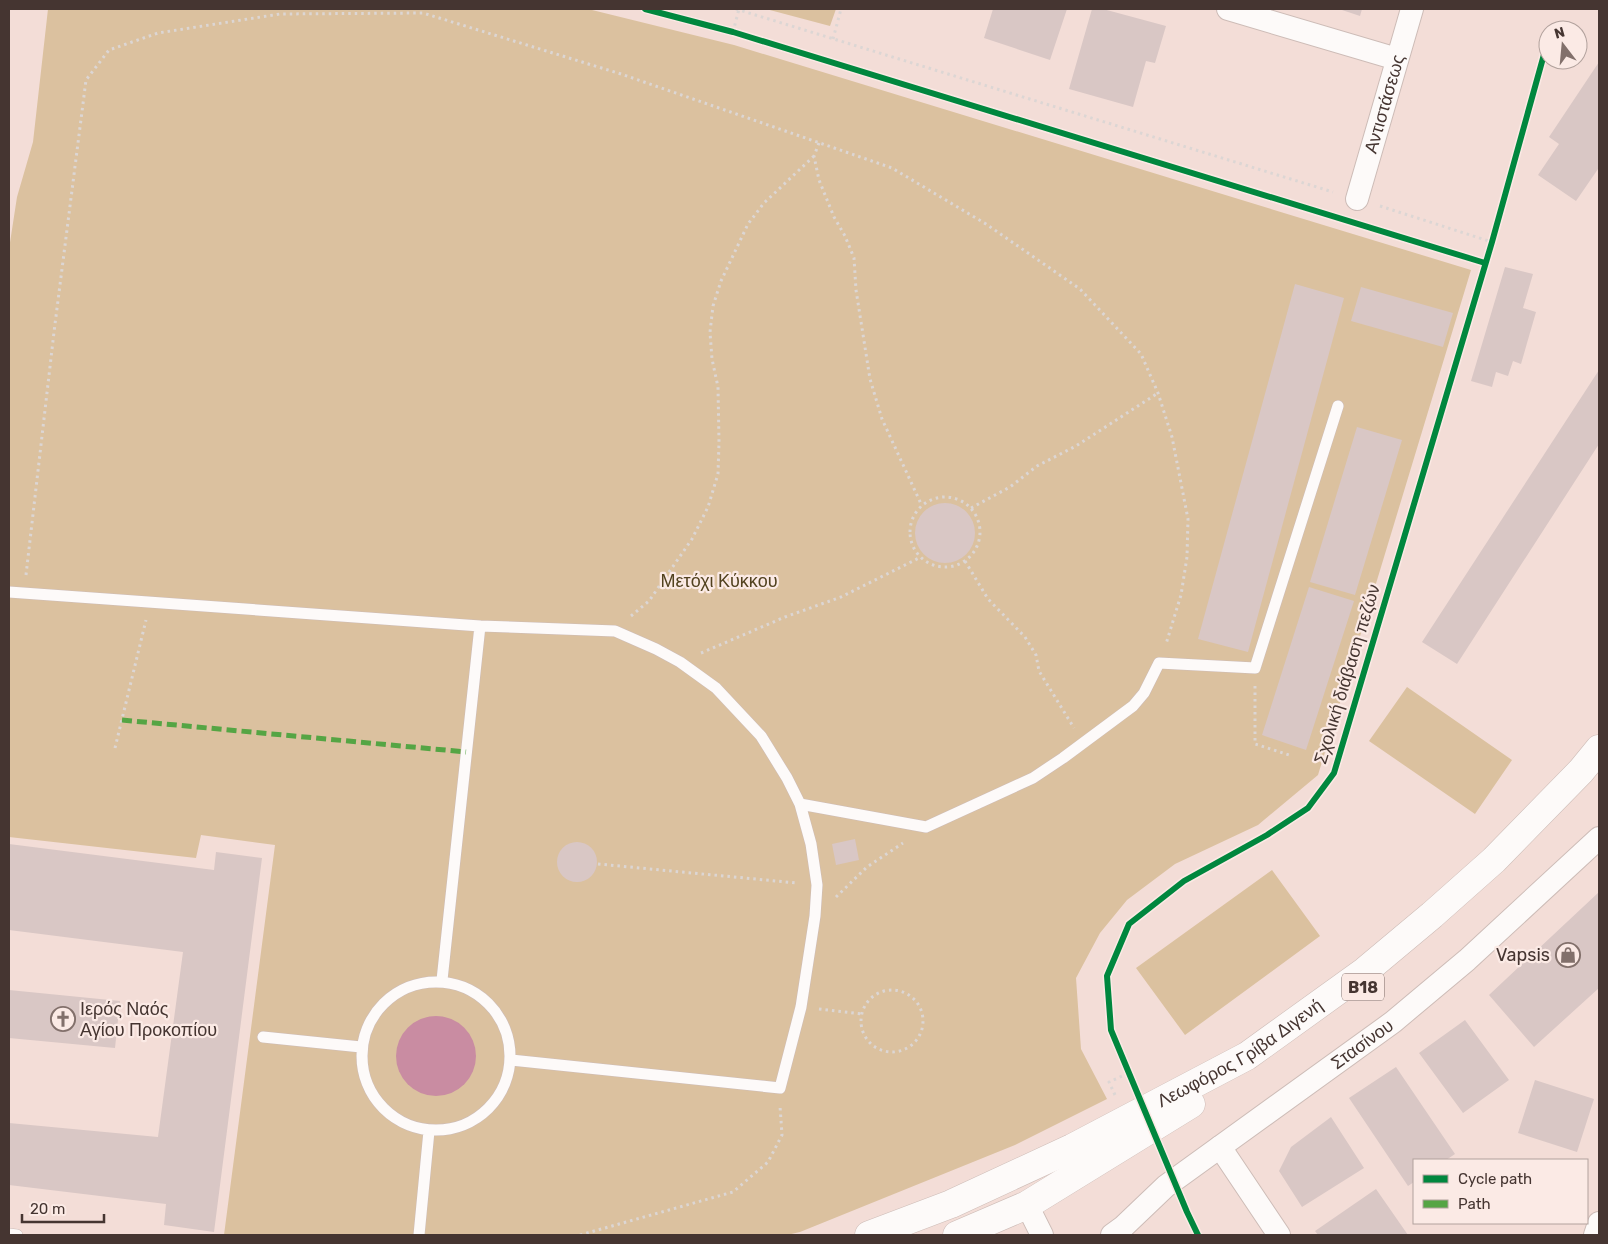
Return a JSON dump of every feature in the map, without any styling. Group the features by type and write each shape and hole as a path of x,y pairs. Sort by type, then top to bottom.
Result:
{"main road":[{"name":"Λεωφόρος Γρίβα Διγενή","path":"869,1235 951,1204 1072,1148 1247,1056 1365,971 1432,916 1494,860 1599,750"},
{"name":"Λεωφόρος Γρίβα Διγενή","path":"956,1235 1027,1205 1093,1166 1253,1065 1391,967 1490,883 1599,767"}],"street":[{"path":"1228,9 1397,59"},
{"name":"Αντιστάσεως","path":"1357,199 1412,9"},
{"name":"Στασίνου","path":"1112,1235 1123,1228 1166,1186 1392,1022 1481,947 1599,838"},
{"path":"1220,1147 1279,1235"},
{"path":"1027,1205 1042,1235"},
{"path":"1595,1235 1599,1223"}],"lane":[{"path":"800,804 926,828 1033,778 1083,743 1133,706 1144,693 1160,663 1255,668 1338,406"},
{"path":"9,592 480,626 615,631 680,662 716,688 761,736 787,778 800,804 811,844 817,885 815,916 801,1007 780,1088 511,1060"},
{"path":"442,980 480,626"},
{"path":"442,980 470,988 493,1006 508,1032 511,1060 503,1090 485,1114 458,1128 429,1130 400,1122 377,1103 364,1076 362,1047 370,1020 388,998 412,985 442,980"},
{"path":"263,1037 362,1047"},
{"path":"420,1235 429,1130"},
{"path":"9,1234 17,1235"}],"path":[{"path":"733,32 738,9 1357,199 1487,256"},
{"path":"833,39 841,9"},
{"path":"24,593 54,332 86,80 109,50 158,33 280,14 423,13 621,74 892,168 986,224 1080,289 1141,354 1158,393 1172,437 1188,519 1187,557 1181,595 1160,663"},
{"path":"723,30 742,35"},
{"path":"615,631 649,600 692,539 708,508 718,474 719,442 718,387 712,359 710,332 712,306 730,259 748,224 764,202 814,156 819,143"},
{"path":"814,156 819,180 834,217 846,236 854,258 856,290 870,379 882,419 922,506"},
{"path":"1480,279 1494,232"},
{"path":"1476,260 1487,256"},
{"path":"971,508 1010,487 1036,466 1076,446 1158,393"},
{"path":"944,497 959,500 971,508 978,518 980,530 979,542 974,553 965,561 952,567 938,567 925,562 915,552 910,538 911,522 918,509 922,506 929,500 944,497"},
{"path":"680,662 785,617 841,597 921,557"},
{"path":"965,561 988,599 1029,643 1036,655 1039,671 1083,743"},
{"path":"115,748 151,602"},
{"path":"1255,668 1255,744 1289,754"},
{"path":"815,916 867,867 926,828"},
{"path":"598,864 817,885"},
{"path":"892,990 902,992 911,997 918,1005 922,1014 922,1024 919,1035 912,1044 891,1052 880,1049 870,1043 864,1034 861,1024 862,1014 866,1004 873,996 882,991 892,990"},
{"path":"801,1007 862,1014"},
{"path":"1126,1065 1133,1082"},
{"path":"1109,1082 1129,1073"},
{"path":"580,1235 733,1192 768,1162 782,1135 780,1088"}],"green space":[{"name":"Μετόχι Κύκκου","path":"48,9 588,9 734,45 1471,270 1318,775 1258,825 1175,864 1127,900 1100,933 1076,978 1081,1049 1107,1099 1015,1145 800,1232 787,1235 224,1235 275,845 201,835 196,858 9,837 9,249 17,197 33,142"},
{"path":"766,9 836,9 830,26"},
{"path":"1407,687 1512,760 1475,814 1369,741"},
{"path":"1272,870 1320,936 1185,1035 1136,968"}],"shaded area":[{"path":"436,1016 451,1019 464,1028 473,1041 476,1056 473,1071 464,1084 451,1093 436,1096 421,1093 408,1084 399,1071 396,1056 399,1041 408,1028 421,1019"}],"building":[{"path":"993,9 1067,9 1050,60 984,38"},
{"path":"1092,9 1103,9 1166,26 1155,63 1146,61 1133,107 1069,89"},
{"path":"1339,9 1362,9 1360,16"},
{"path":"1599,62 1599,171 1598,169 1576,201 1538,175 1559,144 1549,137"},
{"path":"1505,267 1533,274 1523,308 1536,312 1521,364 1513,361 1508,376 1496,372 1492,387 1471,381"},
{"path":"1295,284 1344,298 1248,652 1198,639"},
{"path":"1361,287 1453,313 1443,347 1351,321"},
{"path":"1599,370 1599,444 1457,664 1422,642"},
{"path":"1357,427 1402,440 1355,595 1310,582"},
{"path":"945,503 962,508 970,516 975,533 970,550 962,558 945,563 928,558 920,550 915,533 920,516 928,508"},
{"path":"1309,587 1354,601 1306,750 1262,735"},
{"path":"855,839 859,860 836,865 832,844"},
{"path":"573,842 581,842 588,845 594,851 597,862 594,873 588,879 581,882 573,882 566,879 560,873 557,866 557,858 560,851 566,845"},
{"path":"9,844 214,870 216,852 262,858 214,1232 164,1225 166,1204 9,1185 9,1123 158,1137 183,952 9,930"},
{"path":"1599,892 1599,988 1534,1047 1489,995"},
{"name":"Ιερός Ναός Αγίου Προκοπίου","path":"9,990 120,1001 115,1048 9,1038"},
{"path":"1465,1020 1509,1080 1463,1113 1419,1053"},
{"path":"1396,1067 1455,1154 1448,1159 1413,1159 1413,1183 1408,1186 1349,1098"},
{"path":"1535,1080 1594,1099 1577,1152 1518,1133"},
{"path":"1331,1117 1364,1168 1302,1207 1279,1171 1291,1147"},
{"path":"1376,1189 1408,1235 1318,1235 1315,1231"}],"marked path":[{"path":"122,720 466,752"}],"cycle path":[{"path":"645,9 733,32 1485,263"},
{"name":"Σχολική διάβαση πεζών","path":"1198,1235 1111,1030 1107,976 1129,924 1184,881 1267,835 1308,808 1334,773 1492,242 1540,70"}],"place":[{"name":"Vapsis","path":"1568,955"},
{"name":"Ιερός Ναός Αγίου Προκοπίου","path":"63,1019"}]}
